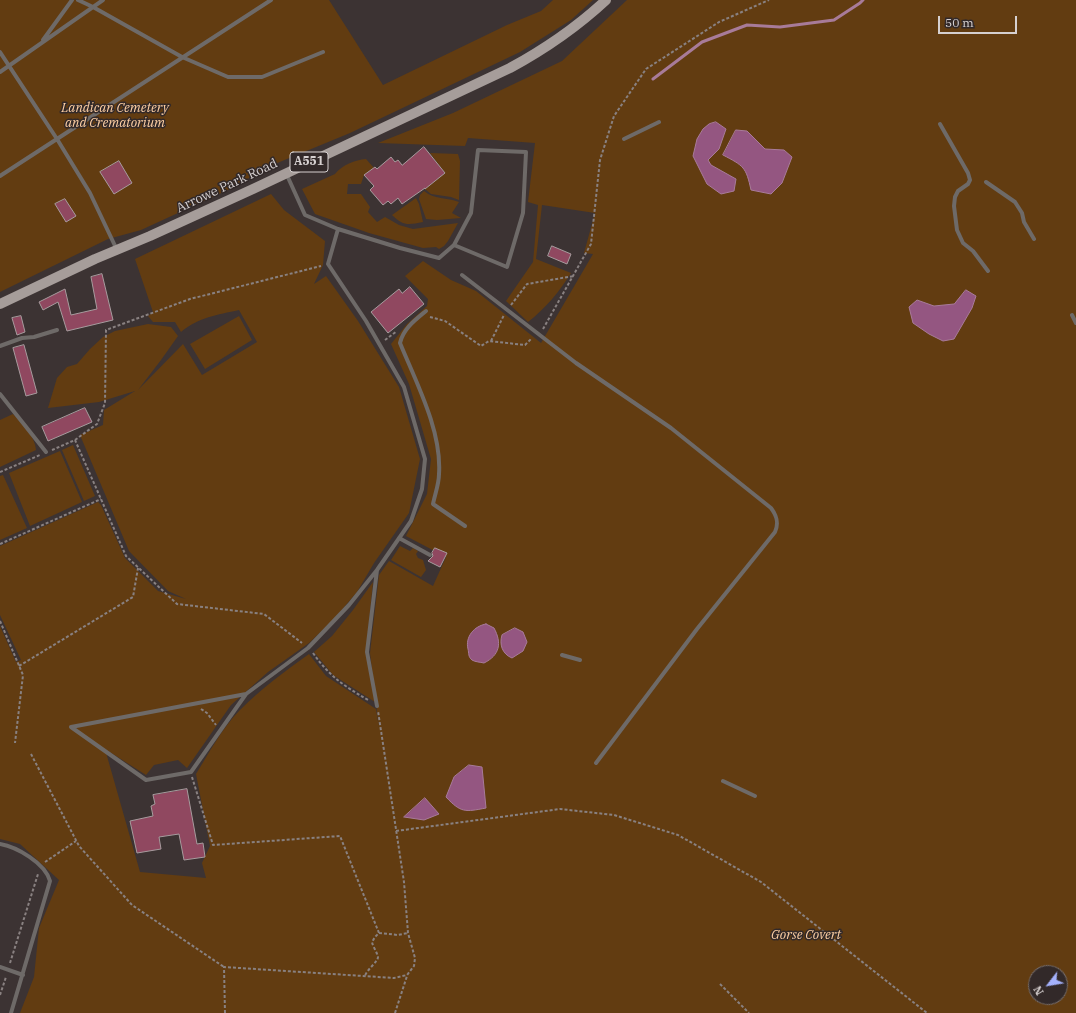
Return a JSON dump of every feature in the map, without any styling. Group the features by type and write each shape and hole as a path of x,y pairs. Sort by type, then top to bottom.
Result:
{"main road":[{"name":"Arrowe Park Road","path":"0,304 286,173 440,101 537,53 561,38 606,0"}],"lane":[{"path":"10,66 44,39 60,14 72,0"},
{"path":"78,0 182,58 228,78 262,77 323,52"},
{"path":"0,71 10,66 103,0"},
{"path":"0,176 272,0"},
{"path":"0,52 57,139 90,193 117,250"},
{"path":"624,139 659,122"},
{"path":"940,124 968,173 970,180 968,184 958,191 955,197 954,206 957,230 963,243 973,251 988,271"},
{"path":"286,173 305,215 338,229 439,258 454,245 471,213 478,150 526,152 523,213 507,267 454,245"},
{"path":"986,182 1015,202 1034,239"},
{"path":"246,694 71,727 146,780 191,772 246,694 308,648 349,605 377,570 411,521 422,489 425,459 404,387 366,321 328,264 338,229"},
{"path":"462,275 576,363 671,428 771,508 776,514 777,521 775,532 697,628 596,763"},
{"path":"426,311 408,328 402,336 400,344 421,393 437,444 440,473 433,504 465,526"},
{"path":"1072,315 1076,323"},
{"path":"0,346 22,338 34,337 57,330"},
{"path":"0,394 46,452"},
{"path":"399,538 430,555"},
{"path":"377,570 367,652 378,706"},
{"path":"562,655 580,660"},
{"path":"723,781 755,796"},
{"path":"0,844 6,845 25,854 47,873 50,881 11,1013"},
{"path":"0,967 23,975"}],"path":[{"path":"421,315 445,321 481,346 489,341 525,345 545,327 591,244 600,160 614,116 646,69 719,22 769,0"},
{"path":"0,472 75,440 97,424 105,403 106,330 190,299 328,264"},
{"path":"491,341 508,310 527,284 574,276"},
{"path":"379,344 398,330"},
{"path":"75,440 126,556 177,604 264,614 308,648 321,665 334,678 349,689 378,706 404,882 408,933 415,958 414,966 408,976 395,1013"},
{"path":"0,544 101,499"},
{"path":"19,666 133,598 138,567"},
{"path":"0,621 23,675 15,743"},
{"path":"194,704 207,713 220,731"},
{"path":"31,754 79,846 132,905 224,967 394,978 408,976"},
{"path":"191,772 213,845 340,836 379,933"},
{"path":"396,830 560,809 614,815 678,835 761,882 927,1013"},
{"path":"0,995 40,866 77,841"},
{"path":"379,933 398,935 408,933"},
{"path":"365,976 366,970 377,960 378,957 372,942 379,933"},
{"path":"224,967 225,1013"},
{"path":"720,984 749,1013"}],"green space":[{"name":"Landican Cemetery and Crematorium","path":"0,0 329,0 383,85 507,25 541,11 553,0 593,0 571,20 520,52 350,133 270,166 230,189 141,230 108,239 0,292"},
{"name":"Gorse Covert","path":"627,0 1076,0 1076,1013 20,1013 34,977 39,928 59,880 20,844 0,839 0,626 16,662 21,660 0,615 0,546 98,502 101,505 125,558 158,591 186,599 168,591 129,551 80,435 103,425 104,410 135,391 99,402 48,408 57,378 67,367 77,364 103,337 115,331 148,324 171,327 178,336 138,390 183,344 202,375 257,342 239,310 201,320 181,332 175,322 153,322 148,316 153,312 135,259 271,194 284,210 325,241 323,265 314,284 326,276 358,321 399,387 420,459 409,513 374,563 357,592 334,619 309,643 268,672 231,705 187,768 178,760 154,765 146,775 105,749 140,872 206,878 202,863 210,846 196,774 227,725 233,717 256,695 309,654 326,676 376,709 379,728 370,653 379,575 389,561 433,586 446,557 406,536 427,494 431,459 409,384 391,344 407,324 427,306 428,299 405,276 423,261 451,280 476,291 541,343 593,254 584,253 595,213 542,205 536,259 571,273 552,299 528,322 506,301 533,262 538,205 528,202 535,143 468,138 465,146 378,143 453,113 562,61"},
{"path":"430,153 458,154 460,161 459,200 451,197 431,194 425,189 445,173"},
{"path":"366,159 374,168 364,175 361,184 348,184 347,194 361,194 370,207 368,212 377,222 385,217 399,225 413,229 458,223 444,246 439,249 436,247 423,248 369,233 315,214 302,189 335,174 341,168 349,164 358,160"},
{"path":"424,191 432,196 459,202 452,213 461,218 437,220 426,219 419,199 420,195"},
{"path":"416,198 423,222 406,224 399,221 392,215"},
{"path":"239,316 252,340 205,369 190,344"},
{"path":"13,414 31,435 36,450 0,467 0,420"},
{"path":"73,445 95,496 84,501 62,450"},
{"path":"60,451 82,502 30,526 9,473"},
{"path":"3,475 27,528 0,540 0,476"},
{"path":"400,546 410,551 413,548 418,551 416,554 418,558 423,560 426,570 421,577 391,560"},
{"path":"373,582 366,652 375,702 333,675 314,652 332,636"}],"shaded area":[{"path":"716,122 726,129 719,149 708,160 711,165 736,179 734,191 721,194 707,184 693,156 697,139 703,129 709,124"},
{"path":"736,130 747,131 765,149 784,150 792,157 782,183 771,194 751,190 743,168 736,162 723,155"},
{"path":"966,290 976,296 972,308 954,339 943,341 929,334 913,323 909,307 917,300 934,306 954,304"},
{"path":"486,624 494,628 497,633 499,644 493,656 484,663 471,659 467,645 471,633 478,627"},
{"path":"515,628 523,632 527,642 523,651 512,658 506,654 502,648 501,638 502,635"},
{"path":"469,765 482,767 486,808 473,810 460,809 446,797 454,777"},
{"path":"425,798 439,814 424,820 404,817"}],"building":[{"path":"424,147 445,173 425,189 402,204 398,198 391,204 388,201 383,205 370,190 374,186 364,175 375,167 377,169 391,157 395,162 398,160 402,165"},
{"path":"119,161 132,183 114,194 100,172"},
{"path":"65,199 76,216 66,222 55,204"},
{"path":"552,246 571,254 567,264 548,256"},
{"path":"102,274 113,320 67,331 58,302 43,310 39,302 65,289 71,315 97,309 91,277"},
{"path":"410,287 424,304 388,333 371,312 399,289 402,293"},
{"path":"21,316 25,332 17,335 12,318"},
{"path":"24,345 37,393 26,396 13,348"},
{"path":"85,408 92,422 48,441 42,427"},
{"path":"435,548 447,553 440,567 428,561 433,556 432,553"},
{"path":"187,789 197,844 203,843 205,857 184,860 179,834 159,837 161,849 137,853 130,821 153,816 151,806 155,804 153,795"}],"waterway":[{"path":"653,79 702,42 747,25 780,27 834,20 863,0"}]}
